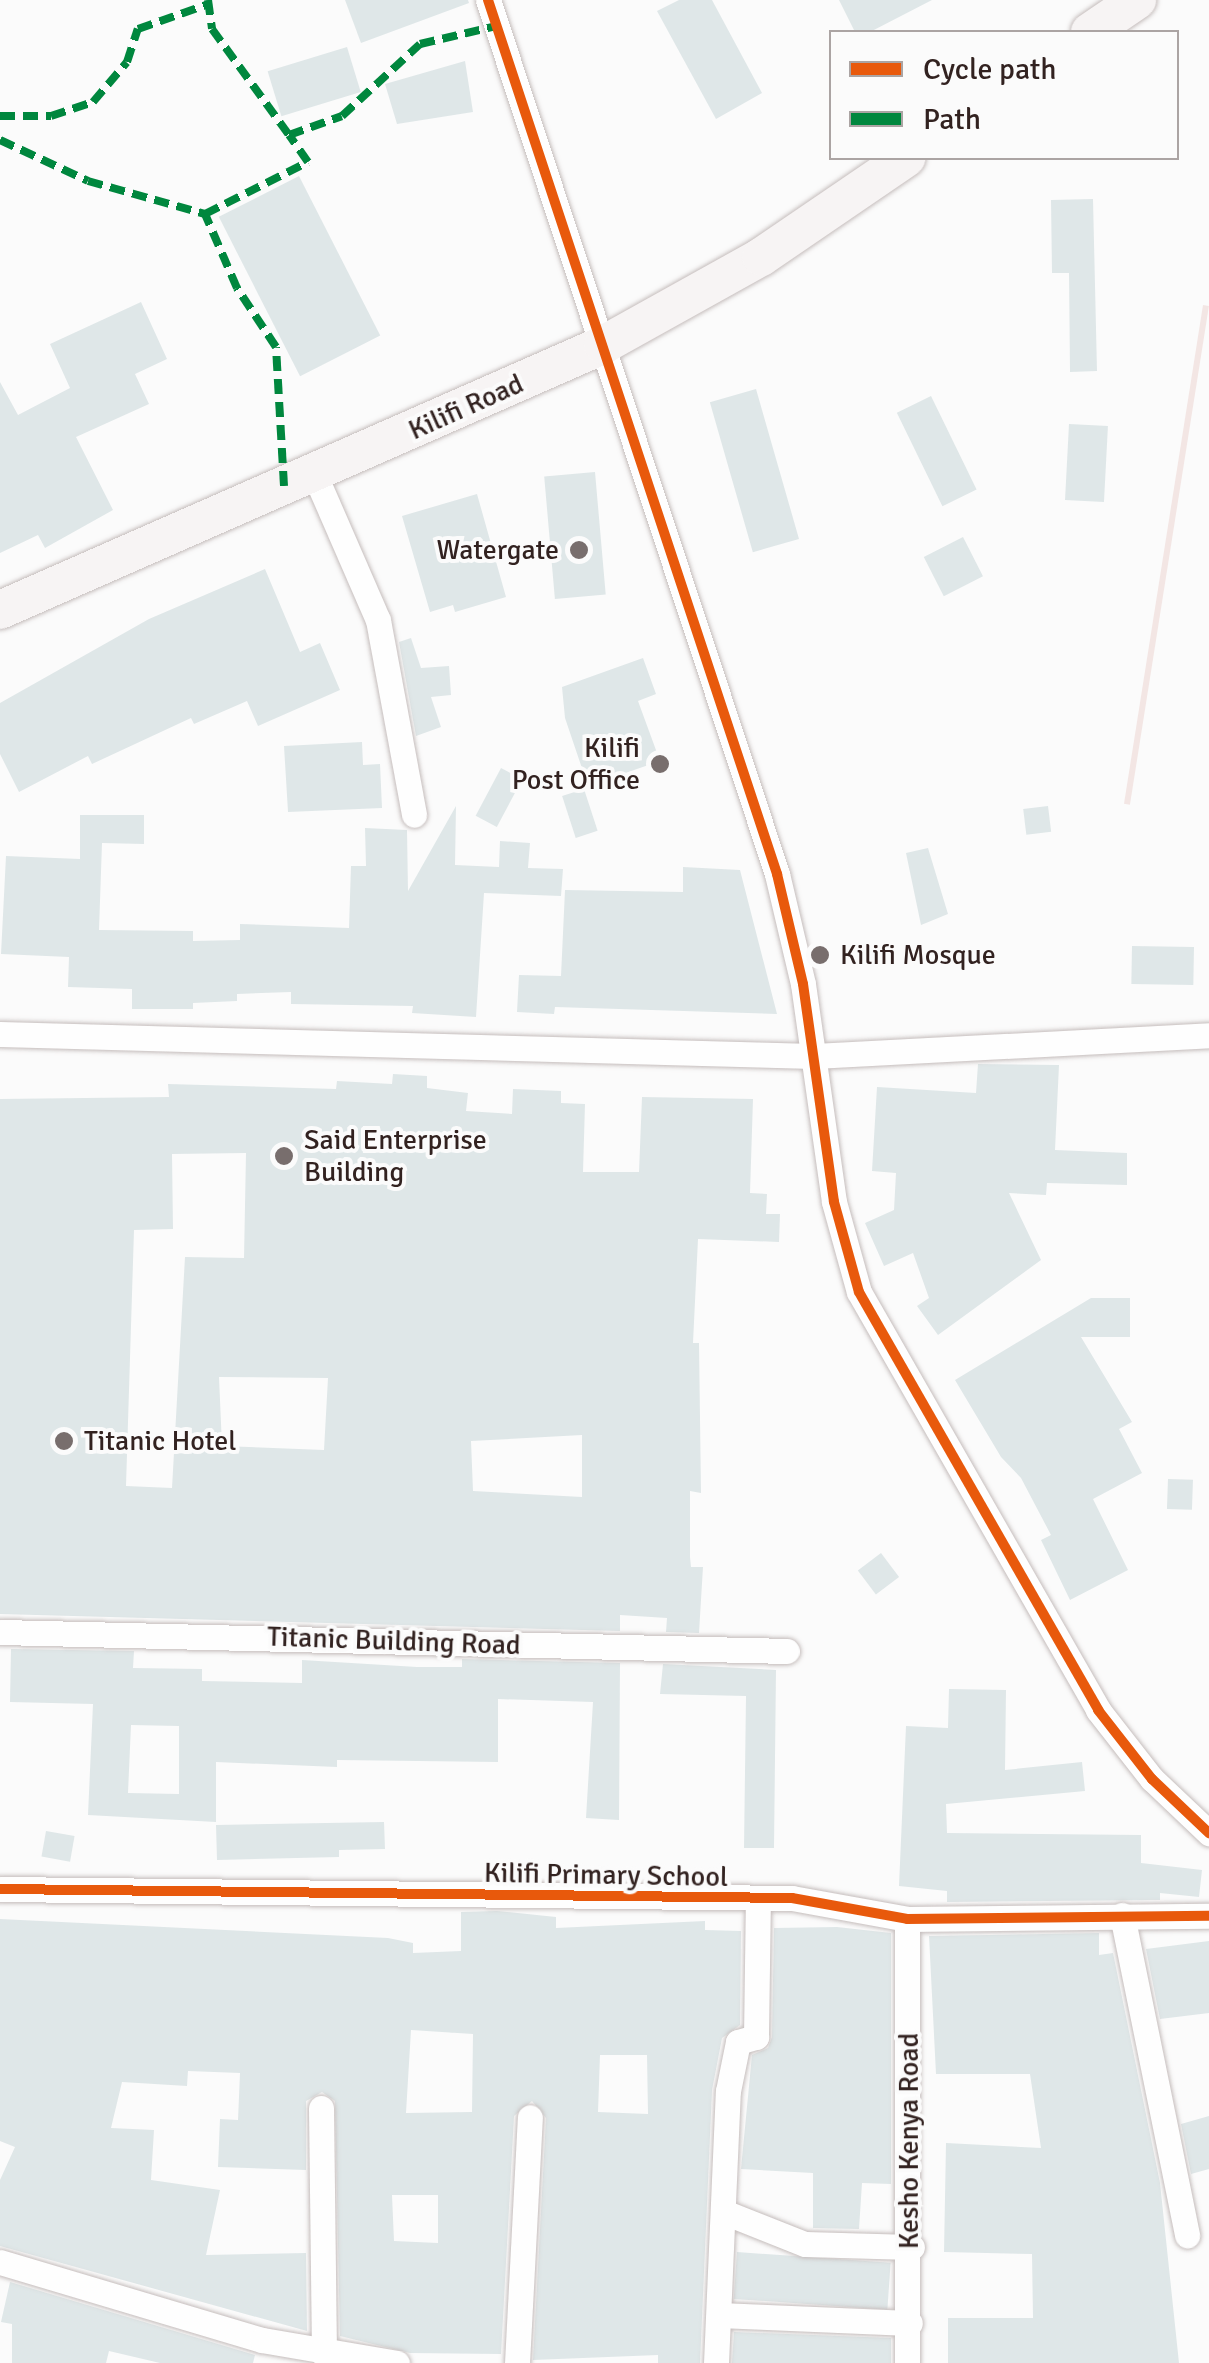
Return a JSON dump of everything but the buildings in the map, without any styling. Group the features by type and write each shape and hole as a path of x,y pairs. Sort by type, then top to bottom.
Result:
{"street":[{"path":"488,0 777,874 814,1056 834,1202 859,1292 1098,1710 1152,1780 1209,1833"},
{"path":"1093,30 1137,0"},
{"name":"Kilifi Road","path":"0,610 602,345 761,257 903,160"},
{"path":"314,473 378,620 414,815"},
{"path":"0,1034 814,1056 1209,1035"},
{"name":"Titanic Building Road","path":"0,1632 788,1650"},
{"name":"Kilifi Primary School","path":"0,1889 792,1898 907,1918 1209,1916"},
{"path":"716,2363 732,2056 738,2042 756,2038 758,1900"},
{"path":"1122,1915 1187,2235"},
{"name":"Kesho Kenya Road","path":"907,1918 912,2247 907,2363"},
{"path":"320,2108 324,2355"},
{"path":"518,2363 530,2117"},
{"path":"724,2212 805,2244 912,2247"},
{"path":"0,2262 324,2355 397,2363"},
{"path":"719,2315 910,2324"}],"shaded area":[{"path":"1203,305 1209,306 1130,805 1124,804"}],"marked path":[{"path":"208,0 212,29 289,135"},
{"path":"0,116 51,116 93,102 127,62 138,29 209,4"},
{"path":"284,486 276,347 237,288 205,214 308,162 289,135 342,116 420,44 496,26"},
{"path":"0,140 88,181 205,214"}],"cycle path":[{"path":"488,0 777,874 803,984 834,1202 859,1292 1098,1710 1152,1779 1209,1833"},
{"path":"0,1889 792,1898 907,1919 1209,1916"}],"place":[{"name":"Watergate","path":"579,550"},
{"name":"Kilifi Post Office","path":"660,764"},
{"name":"Kilifi Mosque","path":"820,955"},
{"name":"Said Enterprise Building","path":"284,1156"},
{"name":"Titanic Hotel","path":"64,1441"}]}
